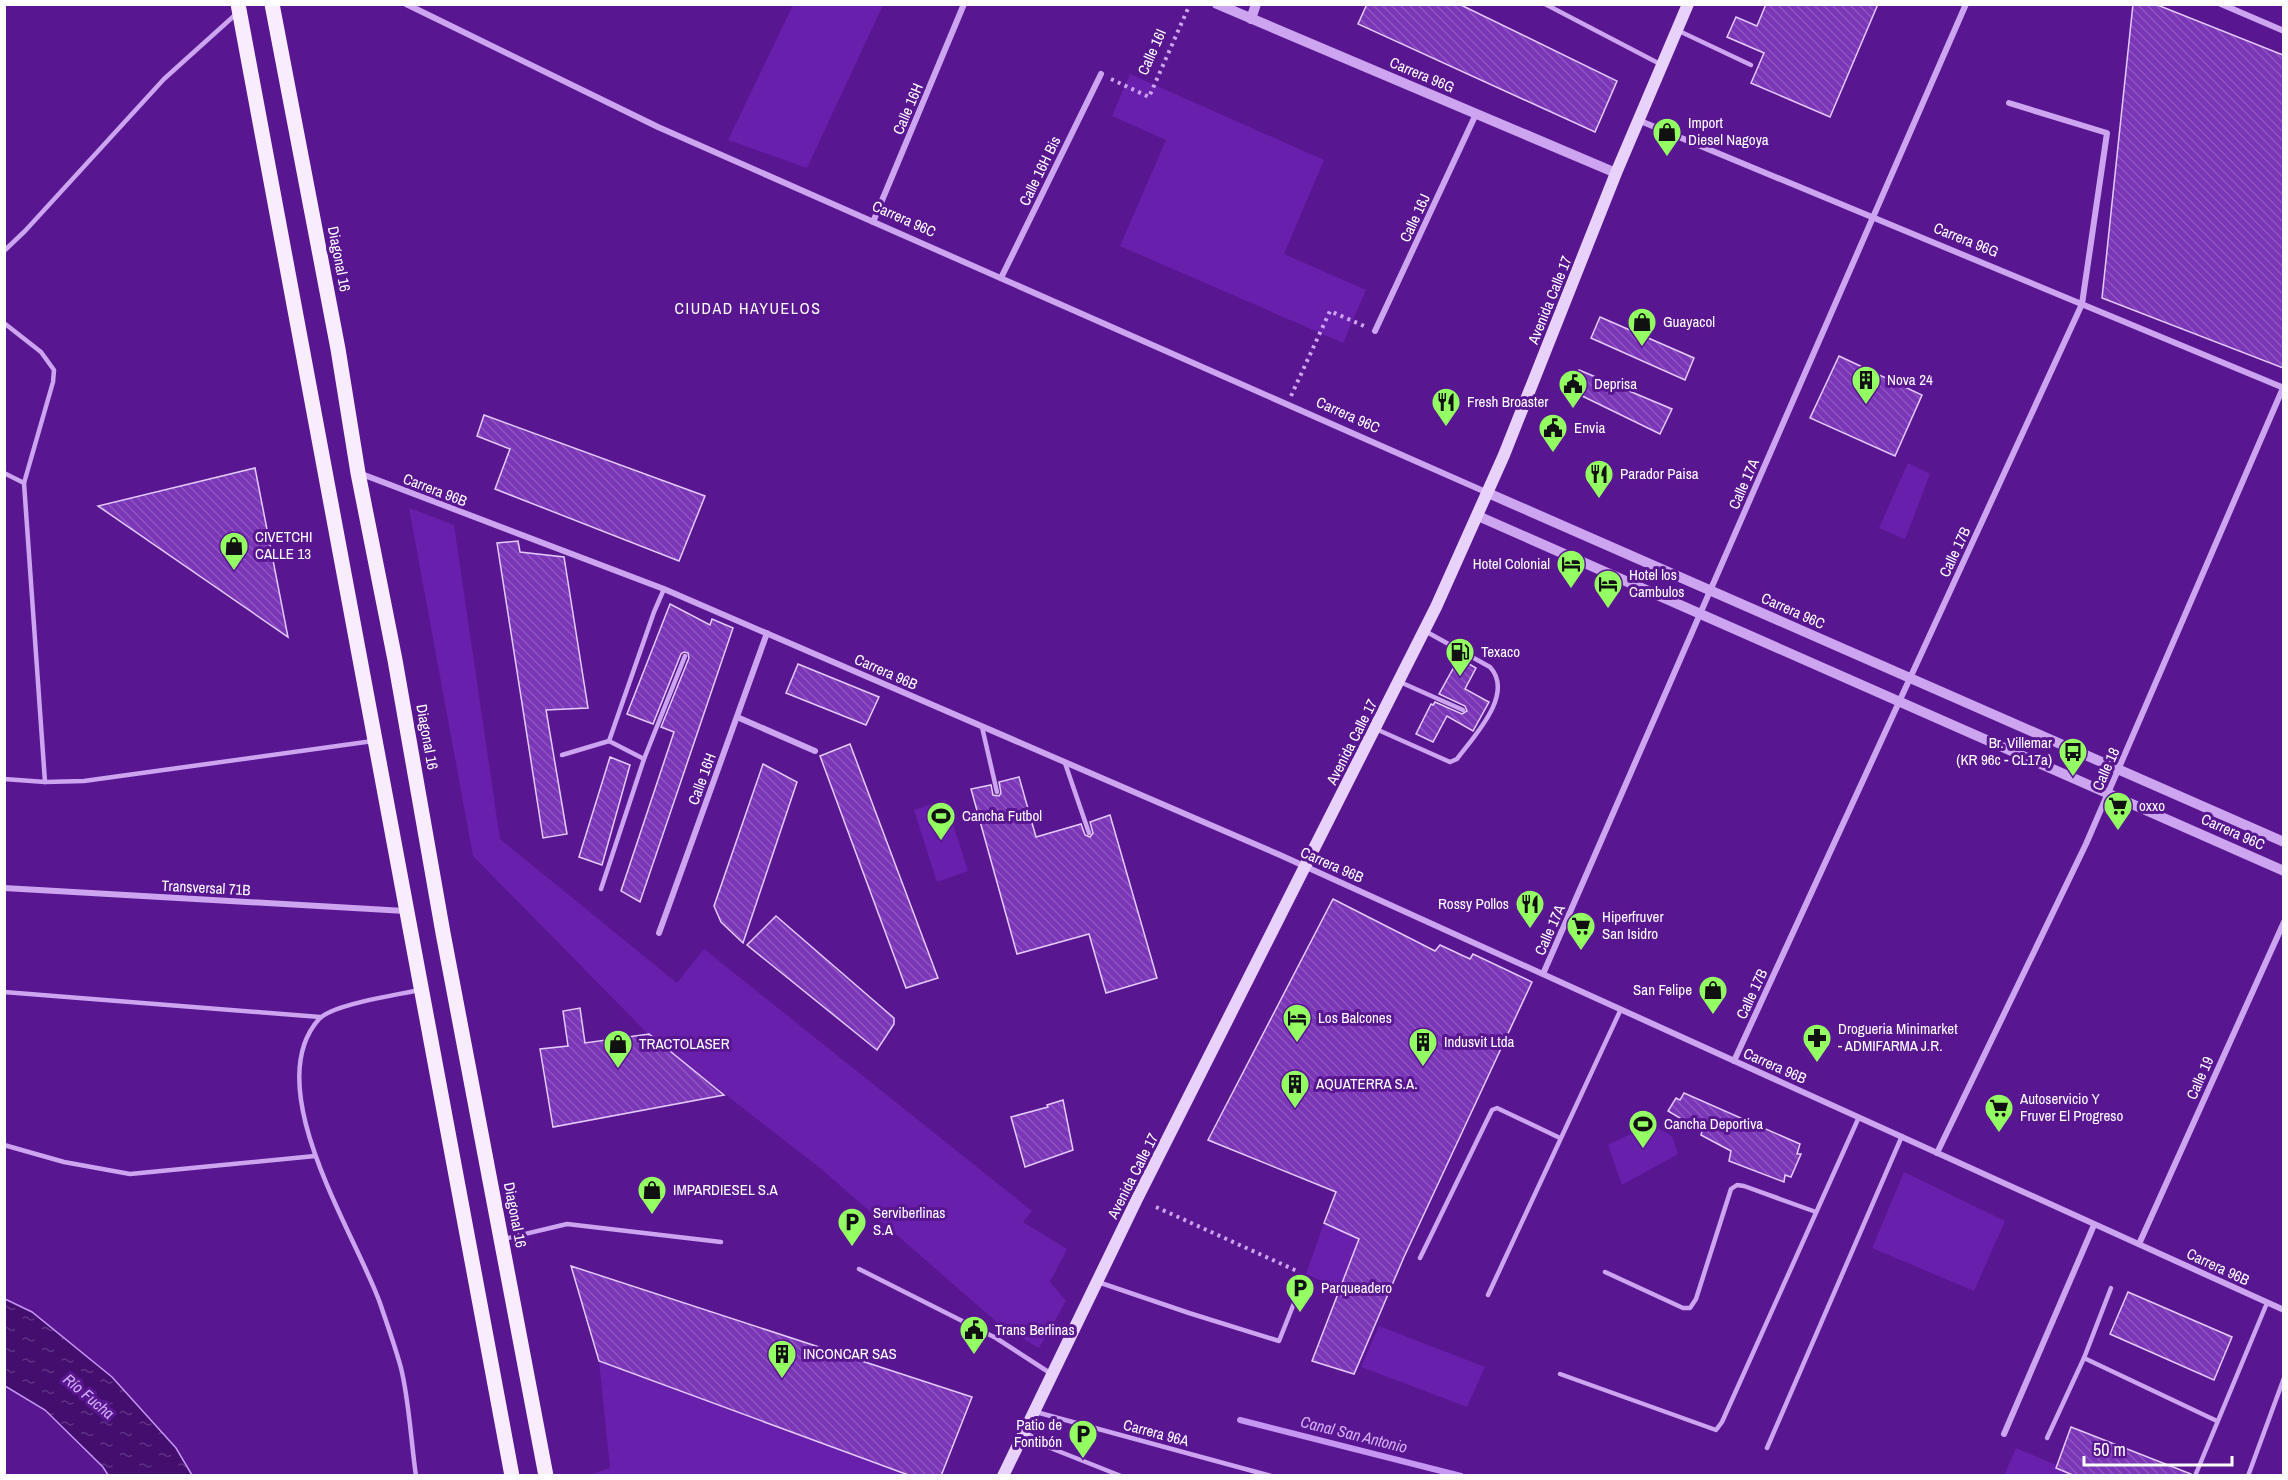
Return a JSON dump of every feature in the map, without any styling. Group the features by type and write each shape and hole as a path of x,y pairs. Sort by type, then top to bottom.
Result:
{"main road":[{"name":"Diagonal 16","path":"273,4 338,349 358,473 395,660 441,922 546,1476"},
{"name":"Avenida Calle 17","path":"1003,1476 1137,1199 1425,631 1488,493 1616,173 1688,4"},
{"path":"239,8 512,1476"}],"street":[{"name":"Carrera 96C","path":"406,4 658,127 2283,842"},
{"name":"Calle 16H","path":"873,222 964,4"},
{"name":"Carrera 96G","path":"1217,4 1616,173"},
{"path":"1251,19 1256,4"},
{"name":"Calle 17A","path":"1544,974 1966,4"},
{"path":"2221,4 2283,31"},
{"name":"Calle 16H Bis","path":"1001,278 1101,74"},
{"name":"Calle 17B","path":"1734,1061 2082,304 2107,133 2009,103"},
{"name":"Calle 16J","path":"1376,331 1476,114"},
{"name":"Carrera 96G","path":"1638,120 2283,388"},
{"name":"Calle 18","path":"1937,1153 2086,844 2283,388"},
{"name":"Carrera 96B","path":"358,473 664,589 1306,866 2283,1310"},
{"name":"Carrera 96C","path":"1478,516 2283,871"},
{"name":"Calle 16H","path":"660,933 767,633"},
{"path":"737,717 815,751"},
{"name":"Transversal 71B","path":"4,888 406,912"},
{"name":"Calle 19","path":"2139,1244 2283,922"},
{"path":"2004,1434 2094,1225"}],"lane":[{"path":"1545,4 1662,65"},
{"path":"4,251 164,79 239,8"},
{"path":"1677,30 1751,65"},
{"path":"4,323 41,352 54,370 53,382 24,483 45,782"},
{"path":"4,473 24,483"},
{"path":"609,741 664,589"},
{"path":"1376,729 1450,762 1456,759 1497,694 1498,681 1490,667 1425,631"},
{"path":"601,889 644,759 685,656"},
{"path":"1399,682 1463,710"},
{"path":"982,727 998,792"},
{"path":"4,779 45,782 84,781 374,740"},
{"path":"562,755 609,741 644,759"},
{"path":"1065,763 1089,833"},
{"path":"4,992 320,1017 344,1007 421,990"},
{"path":"1488,1294 1621,1009"},
{"path":"320,1017 306,1040 299,1072 302,1108 315,1156 379,1301 398,1358 416,1476"},
{"path":"1420,1258 1492,1110 1497,1108 1560,1138"},
{"path":"1560,1374 1716,1430 1722,1422 1859,1117"},
{"path":"1767,1449 1902,1136"},
{"path":"4,1145 64,1162 130,1174 315,1156"},
{"path":"1605,1272 1683,1308 1690,1308 1696,1299 1731,1189 1737,1185 1744,1186 1816,1212"},
{"path":"501,1240 567,1224 721,1242"},
{"path":"859,1269 996,1338 1052,1375"},
{"path":"1098,1282 1279,1341 1304,1278"},
{"path":"2047,1438 2084,1358 2112,1288"},
{"path":"2195,1476 2267,1303"},
{"path":"2084,1358 2217,1421"},
{"path":"2248,1476 2283,1378"},
{"name":"Carrera 96A","path":"1035,1412 1271,1476"},
{"path":"1024,1432 1048,1447 1121,1476"}],"path":[{"name":"Calle 16I","path":"1101,74 1149,97 1190,4"},
{"path":"1287,405 1330,311 1376,331"},
{"path":"1156,1207 1297,1271 1304,1278"}],"shaded area":[{"path":"793,5 883,5 807,168 728,140"},
{"path":"1130,74 1324,160 1284,254 1366,290 1343,343 1120,246 1166,140 1112,116"},
{"path":"1908,463 1930,474 1905,539 1879,528"},
{"path":"409,508 454,525 500,839 677,983 704,949 1032,1211 1023,1222 1067,1249 1050,1282 1066,1301 1039,1348 1000,1325 820,1168 649,1035 473,856"},
{"name":"Cancha Futbol","path":"945,800 968,871 937,882 914,810"},
{"name":"Cancha Deportiva","path":"1651,1124 1672,1136 1678,1154 1622,1185 1608,1145"},
{"path":"1904,1172 2005,1221 1974,1291 1872,1248"},
{"path":"1324,1223 1359,1239 1340,1289 1306,1274"},
{"path":"1379,1326 1485,1367 1467,1407 1361,1367"},
{"path":"599,1361 911,1475 586,1476 610,1468"},
{"path":"2016,1448 2080,1475 2004,1476"}],"water":[{"name":"Río Fucha","path":"5,1299 32,1312 112,1377 176,1448 192,1475 108,1475 103,1467 45,1410 5,1386"}],"building":[{"path":"1367,4 1459,4 1617,81 1595,132 1358,24"},
{"path":"1766,4 1878,4 1830,117 1751,83 1764,53 1727,37 1736,17 1757,26"},
{"path":"2133,4 2155,4 2283,55 2283,368 2102,298"},
{"name":"Guayacol","path":"1600,317 1694,358 1685,380 1591,338"},
{"name":"Nova 24","path":"1839,356 1922,395 1895,456 1810,418"},
{"path":"1579,370 1672,409 1660,434 1572,391"},
{"path":"484,415 705,496 679,561 495,489 510,449 477,436"},
{"name":"CIVETCHI CALLE 13","path":"255,468 288,637 98,506"},
{"path":"518,541 520,552 564,557 588,708 546,710 567,834 543,838 497,543"},
{"path":"670,604 710,625 712,619 733,628 640,902 621,891 674,732 661,727 689,658 688,653 681,654 653,724 627,714"},
{"path":"1459,658 1476,668 1465,689 1489,702 1473,731 1447,716 1433,742 1416,734 1431,704 1435,702 1462,714 1467,711 1465,706 1439,694"},
{"path":"798,664 879,697 866,725 786,693"},
{"path":"850,744 938,978 906,988 820,756"},
{"path":"610,757 630,765 602,865 579,857"},
{"path":"763,764 797,782 743,943 721,922 714,906"},
{"path":"1019,777 1036,837 1081,824 1085,835 1090,837 1093,833 1090,822 1110,815 1157,978 1106,993 1089,934 1017,954 971,789 991,785 993,795 999,796 1001,793 999,782"},
{"name":"Indusvit Ltda","path":"1333,899 1435,951 1440,945 1470,959 1473,954 1532,982 1404,1257 1354,1374 1312,1361 1359,1239 1324,1223 1336,1192 1208,1140"},
{"path":"776,916 894,1018 894,1024 877,1050 747,945"},
{"name":"TRACTOLASER","path":"580,1008 585,1043 649,1034 724,1095 553,1127 540,1049 568,1046 563,1011"},
{"path":"1684,1093 1800,1144 1797,1154 1801,1154 1791,1177 1785,1175 1784,1182 1729,1161 1731,1151 1701,1135 1702,1131 1668,1111 1676,1098 1680,1100"},
{"path":"1063,1100 1073,1150 1025,1167 1011,1117 1048,1107 1047,1105"},
{"name":"INCONCAR SAS","path":"571,1266 972,1397 941,1476 911,1476 599,1361"},
{"path":"2128,1292 2232,1337 2214,1380 2110,1334"},
{"path":"2071,1427 2191,1474 2191,1476 2075,1476 2056,1468"}],"waterway":[{"name":"Canal San Antonio","path":"1240,1420 1461,1476"}],"place":[{"name":"Import Diesel Nagoya","path":"1667,158"},
{"name":"Guayacol","path":"1642,348"},
{"name":"Nova 24","path":"1866,406"},
{"name":"Deprisa","path":"1573,410"},
{"name":"Fresh Broaster","path":"1446,428"},
{"name":"Envia","path":"1553,454"},
{"name":"Parador Paisa","path":"1599,500"},
{"name":"CIVETCHI CALLE 13","path":"234,572"},
{"name":"Hotel Colonial","path":"1571,590"},
{"name":"Hotel los Cambulos","path":"1608,610"},
{"name":"Texaco","path":"1460,678"},
{"name":"Br. Villemar (KR 96c - CL17a)","path":"2073,778"},
{"name":"oxxo","path":"2118,832"},
{"name":"Cancha Futbol","path":"941,842"},
{"name":"Rossy Pollos","path":"1530,930"},
{"name":"Hiperfruver San Isidro","path":"1581,952"},
{"name":"San Felipe","path":"1713,1016"},
{"name":"Los Balcones","path":"1297,1044"},
{"name":"Drogueria Minimarket - ADMIFARMA J.R.","path":"1817,1064"},
{"name":"Indusvit Ltda","path":"1423,1068"},
{"name":"TRACTOLASER","path":"618,1070"},
{"name":"AQUATERRA S.A.","path":"1295,1110"},
{"name":"Autoservicio Y Fruver El Progreso","path":"1999,1134"},
{"name":"Cancha Deportiva","path":"1643,1150"},
{"name":"IMPARDIESEL S.A","path":"652,1216"},
{"name":"Serviberlinas S.A","path":"852,1248"},
{"name":"Parqueadero","path":"1300,1314"},
{"name":"Trans Berlinas","path":"974,1356"},
{"name":"INCONCAR SAS","path":"782,1380"},
{"name":"Patio de Fontibón","path":"1083,1460"}],"district":[{"name":"CIUDAD HAYUELOS","path":"748,308"}]}
